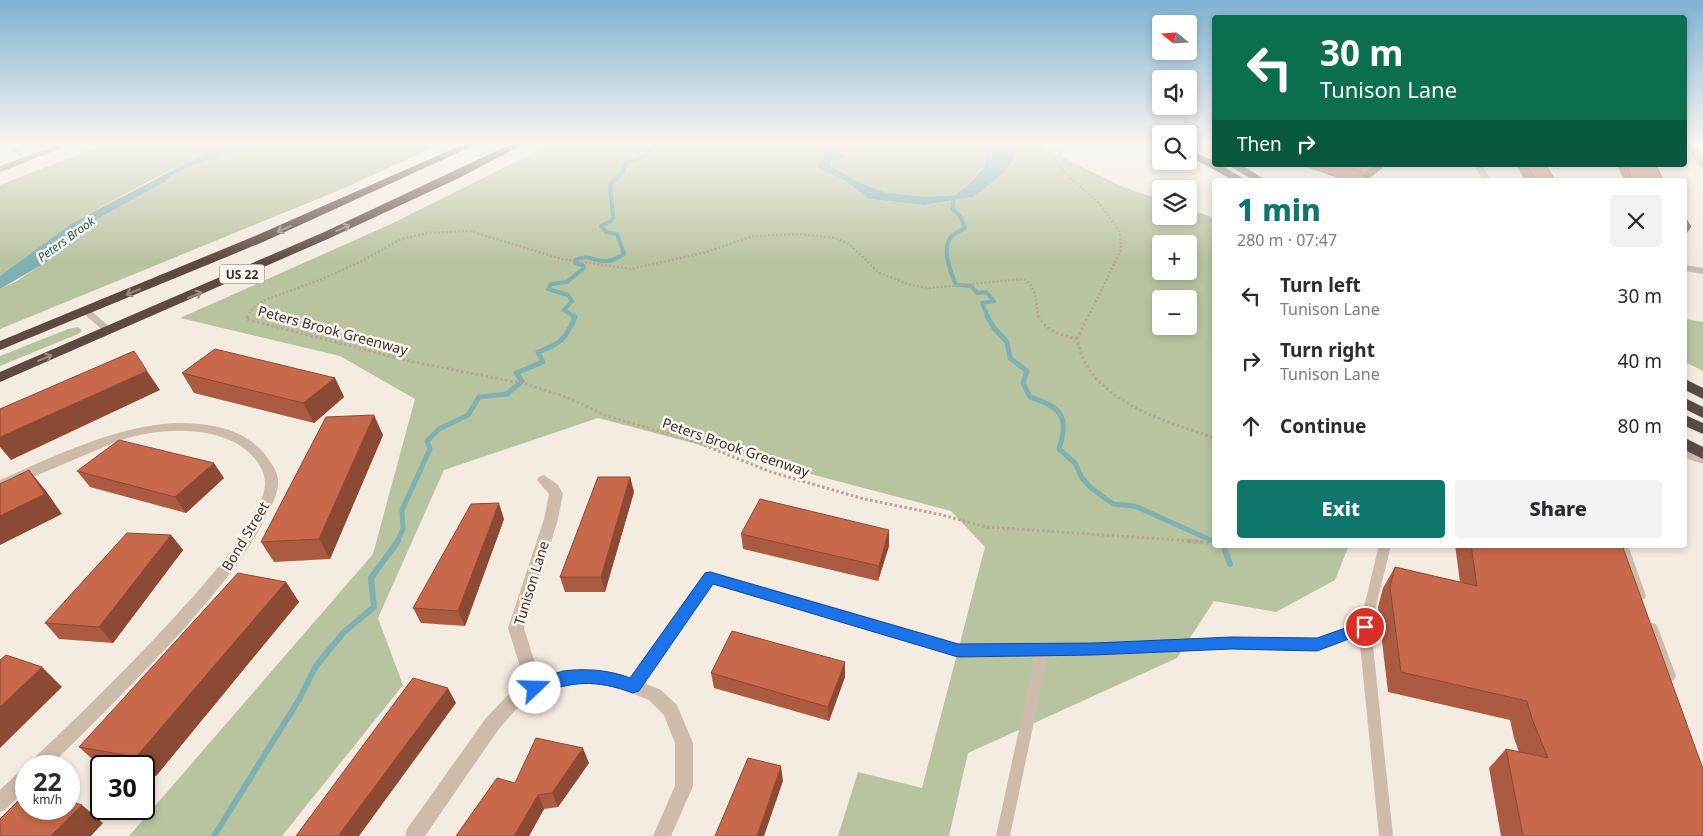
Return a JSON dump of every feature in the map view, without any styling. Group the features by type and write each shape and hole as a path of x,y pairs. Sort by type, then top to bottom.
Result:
{"highway":[{"name":"US 22","path":"0,346 86,312 294,224 385,183"},
{"name":"US 22","path":"0,377 375,214 439,183"},
{"path":"1687,385 1703,394"},
{"path":"1687,404 1703,413"},
{"path":"1687,421 1703,429"},
{"path":"1687,444 1703,454"}],"street":[{"path":"1687,268 1703,271"},
{"name":"Bond Street","path":"0,486 46,465 122,435 183,427 212,429 237,437 250,444 267,464 273,480 269,496 252,530 220,579 125,683 50,755"},
{"name":"Tunison Lane","path":"535,688 516,628 551,518 556,494 553,488 544,480"},
{"path":"633,686 710,577 958,650"},
{"path":"414,836 492,724 513,701 535,688 562,678 581,676 617,680 633,686 654,695 671,710 684,743 684,786 662,836"},
{"path":"0,803 15,789"}],"lane":[{"path":"86,312 109,331"},
{"path":"1687,455 1703,460"},
{"path":"1384,548 1365,627 1386,836"},
{"path":"1623,548 1674,690"},
{"path":"958,650 1231,643 1317,644 1365,627"},
{"path":"1003,836 1043,649"}],"path":[{"path":"1076,183 1098,202 1120,232 1121,250 1077,339 1081,354 1094,376 1118,397 1154,417 1212,437"},
{"name":"Peters Brook Greenway","path":"1077,339 1060,335 1046,328 1038,317 1034,290 1029,282 1024,279 929,288 907,284 878,272 850,244 835,238 800,234 753,236 703,253 631,269 562,259 470,231 428,233 401,239 362,261 322,279 282,296 265,300 253,308 246,318 295,333 409,361 544,389 607,416 696,442 771,472 864,499 986,526 1212,543"}],"green space":[{"path":"5,183 146,183 72,223 0,276 0,185"},
{"path":"163,183 356,183 0,329 0,289 17,281 79,239 97,219"},
{"path":"473,183 848,183 869,199 924,205 973,197 987,183 1115,183 1152,197 1152,225 1197,225 1197,212 1212,217 1212,548 1348,548 1335,580 1276,612 1214,601 1177,658 968,753 949,836 838,836 858,772 922,788 985,547 951,511 598,418 444,470 378,618 403,685 282,836 129,836 143,820 155,820 155,806 373,554 415,399 340,356 180,318 391,224"},
{"path":"862,183 970,183 955,195 926,197 884,192"},
{"path":"1687,319 1703,322 1703,371 1687,363"},
{"path":"78,327 82,331 78,334 0,366 0,356 68,329"}],"water":[{"name":"Peters Brook","path":"148,183 163,183 97,219 79,239 43,264 0,289 0,276 72,223"},
{"path":"848,183 862,183 884,192 926,197 955,195 970,183 991,183 973,197 924,205 869,199"}],"building":[{"path":"215,349 335,378 303,403 182,373"},
{"path":"134,351 147,371 0,437 0,409"},
{"path":"374,415 319,539 261,542 326,417"},
{"path":"119,440 214,463 175,497 77,471"},
{"path":"29,470 45,494 0,516 0,484"},
{"path":"598,477 630,477 601,577 560,577"},
{"path":"760,499 889,530 879,566 741,534"},
{"path":"499,503 458,611 413,608 471,504"},
{"path":"127,533 171,535 99,627 45,623"},
{"path":"1471,548 1623,548 1703,769 1703,836 1523,836 1506,749 1548,758 1532,719 1527,701 1401,672 1390,587 1395,567 1477,586"},
{"path":"238,573 286,582 138,755 125,755 79,747"},
{"path":"732,631 845,662 828,707 711,673"},
{"path":"6,655 42,667 0,707 0,660"},
{"path":"413,678 448,688 338,836 296,836"},
{"path":"536,738 583,748 552,793 538,795 514,836 456,836 497,778 515,783"},
{"path":"748,758 781,766 757,836 715,836"},
{"path":"15,804 15,820 67,820 51,836 0,836 0,819"}],"waterway":[{"path":"575,317 564,310 572,301 568,295 548,289 551,284 567,282 584,268 583,265 575,263 575,260 587,258 608,261 624,254 617,234 606,232 601,226 611,221 613,217 610,185 612,183"},
{"path":"954,198 952,209 960,216 965,228 952,236 948,242 947,254 950,268 956,285 971,286 977,293 986,292 994,301 982,303 988,317"},
{"path":"987,316 994,328 1007,342 1010,358 1027,371 1023,383 1030,397 1049,405 1060,414 1063,428 1059,449 1075,463 1082,478 1091,488 1113,504 1135,506 1212,541"},
{"path":"397,542 403,529 402,510 430,449 427,441 439,429 468,415 479,397 507,394 522,381 516,373 543,362 538,352 561,340 575,317"},
{"path":"214,836 300,698 316,666 344,632 374,607 371,578 398,541"},
{"path":"1224,548 1230,564"}],"route":[{"path":"535,688 562,678 581,676 617,680 633,686 710,577 958,650 1094,649 1231,643 1317,644 1365,627"}]}
